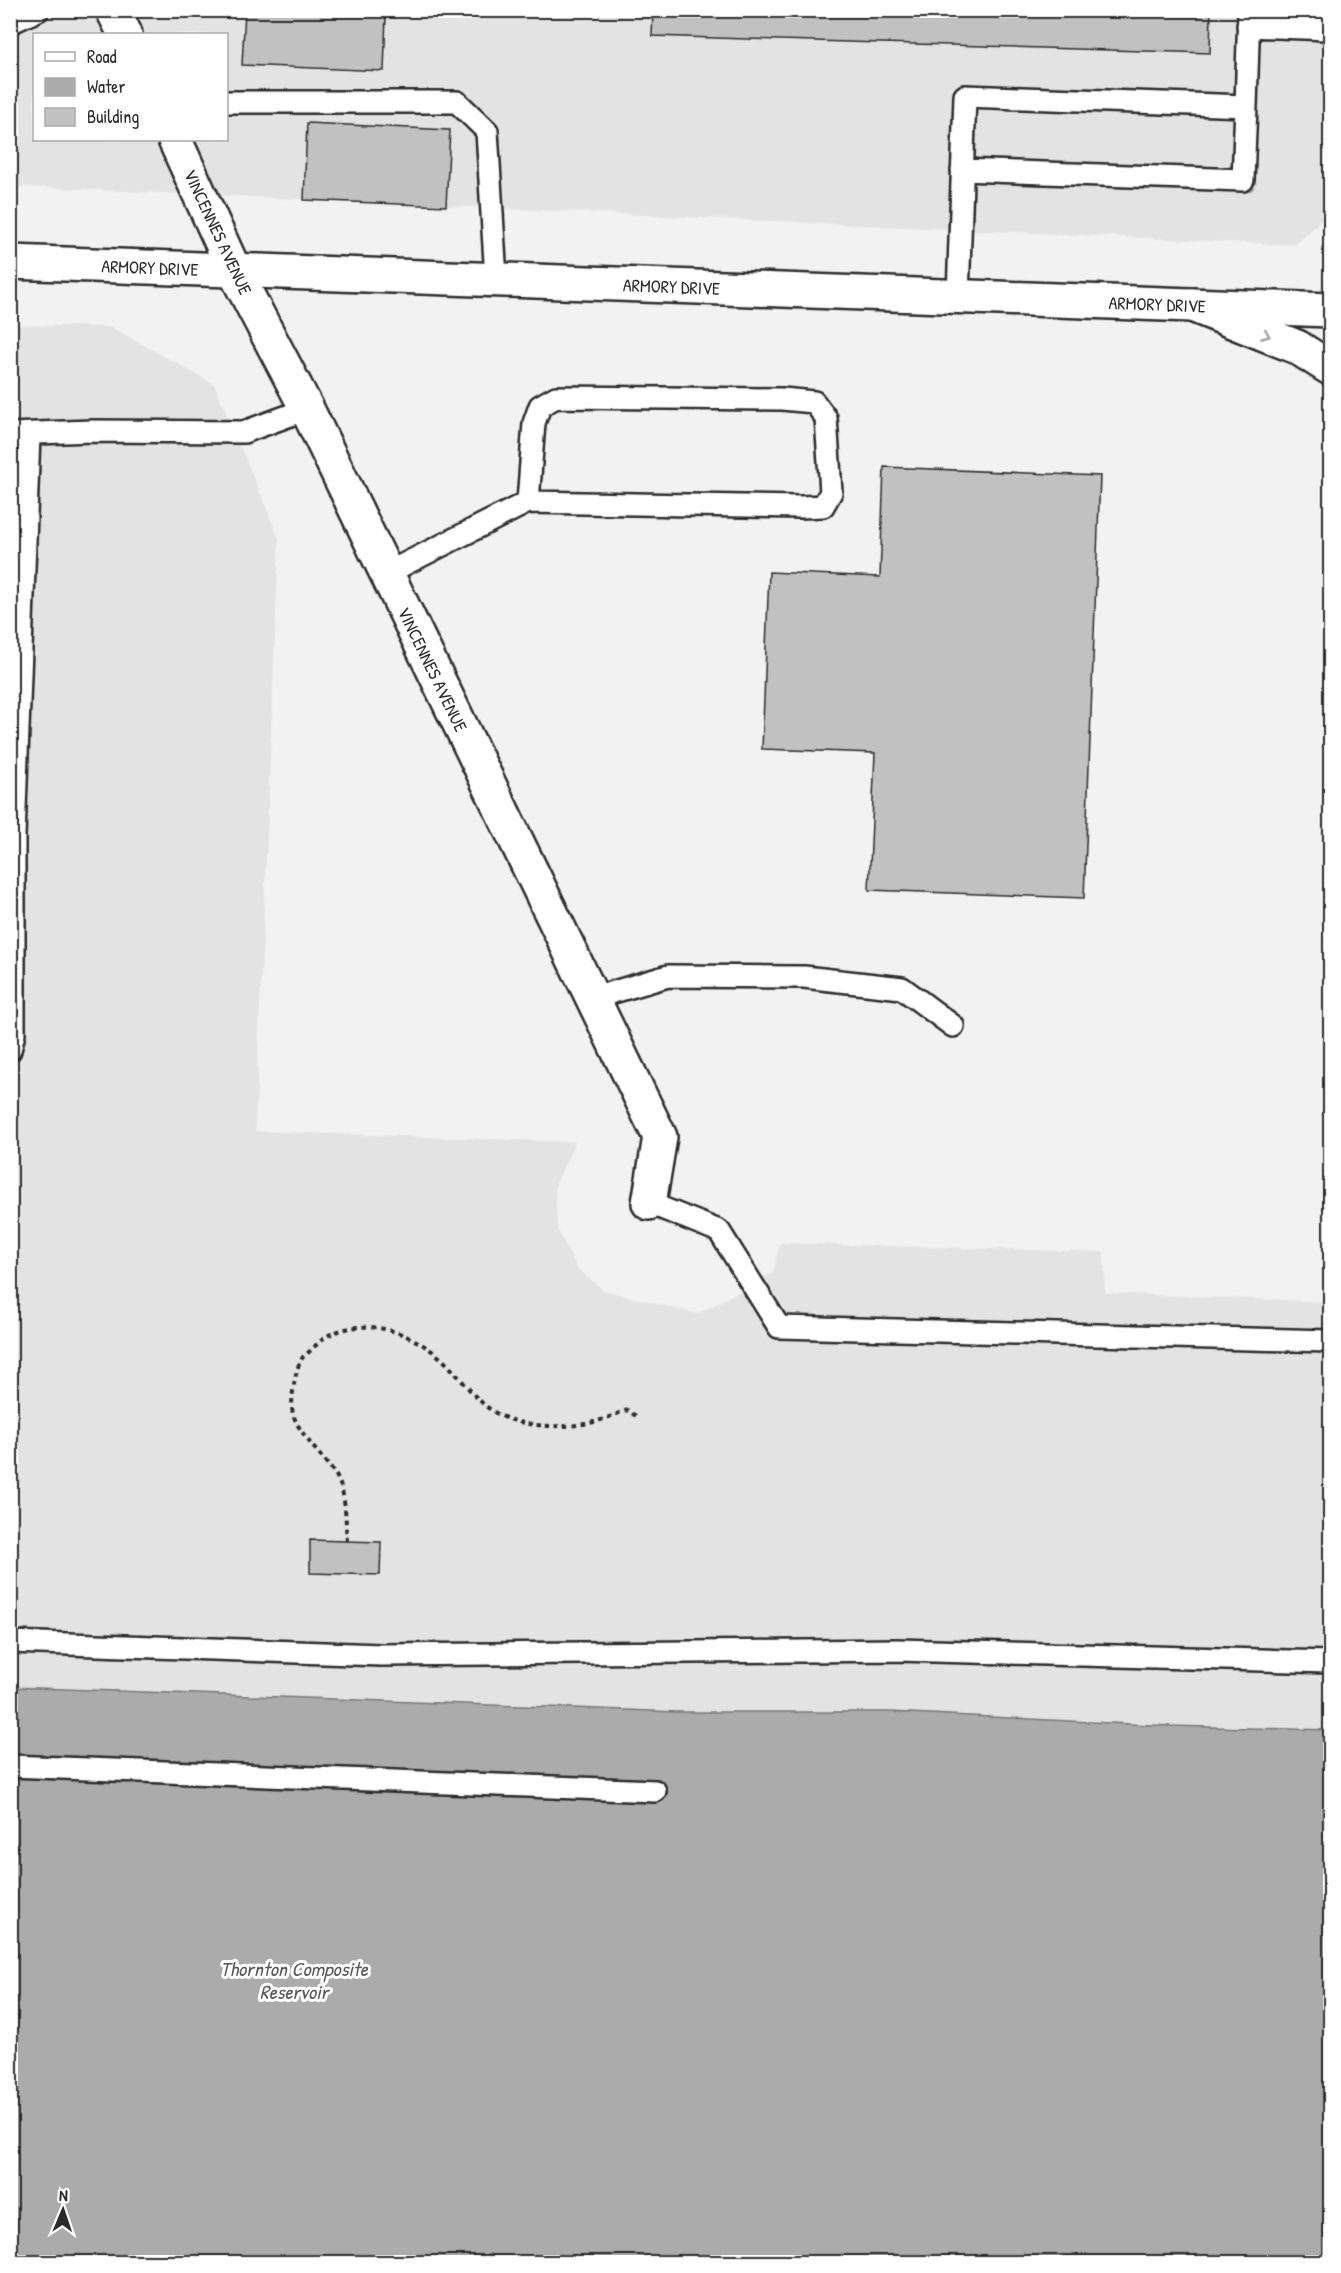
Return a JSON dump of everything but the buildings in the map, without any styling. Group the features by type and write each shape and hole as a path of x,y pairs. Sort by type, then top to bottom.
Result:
{"street":[{"path":"114,10 125,33"},
{"name":"VINCENNES AVENUE","path":"175,141 234,270 307,409 660,1137 649,1203"},
{"name":"ARMORY DRIVE","path":"10,262 1330,310"},
{"path":"1192,305 1297,347 1330,368"}],"lane":[{"path":"10,23 38,10"},
{"path":"962,170 1243,180 1249,18 1323,23"},
{"path":"958,296 965,96 1246,106"},
{"path":"228,102 457,102 487,132 496,279"},
{"path":"387,573 528,502 823,506 831,492 826,417 814,402 782,399 555,397 540,406 534,423 528,502"},
{"path":"10,1050 14,1034 14,836 20,435 92,432 244,432 307,409"},
{"path":"593,998 668,976 804,977 902,988 953,1026"},
{"path":"649,1203 719,1231 779,1327 1330,1341"},
{"path":"10,1642 381,1655 897,1650 1330,1662"},
{"path":"10,1766 655,1791"}],"path":[{"path":"347,1541 344,1503 336,1476 307,1438 293,1414 292,1391 300,1360 326,1336 356,1327 385,1328 415,1339 445,1362 479,1402 511,1420 553,1427 597,1421 628,1410 637,1417"}],"shaded area":[{"path":"10,11 1330,11 1330,212 1295,245 11,186"},
{"path":"11,325 111,327 214,384 279,538 255,1131 575,1142 555,1186 557,1229 577,1268 603,1290 697,1314 773,1273 780,1243 1104,1252 1105,1293 1330,1302 1330,2262 11,2262"}],"water":[{"name":"Thornton Composite Reservoir","path":"11,1687 678,1712 890,1712 1171,1726 1330,1730 1330,2262 11,2262"}]}
